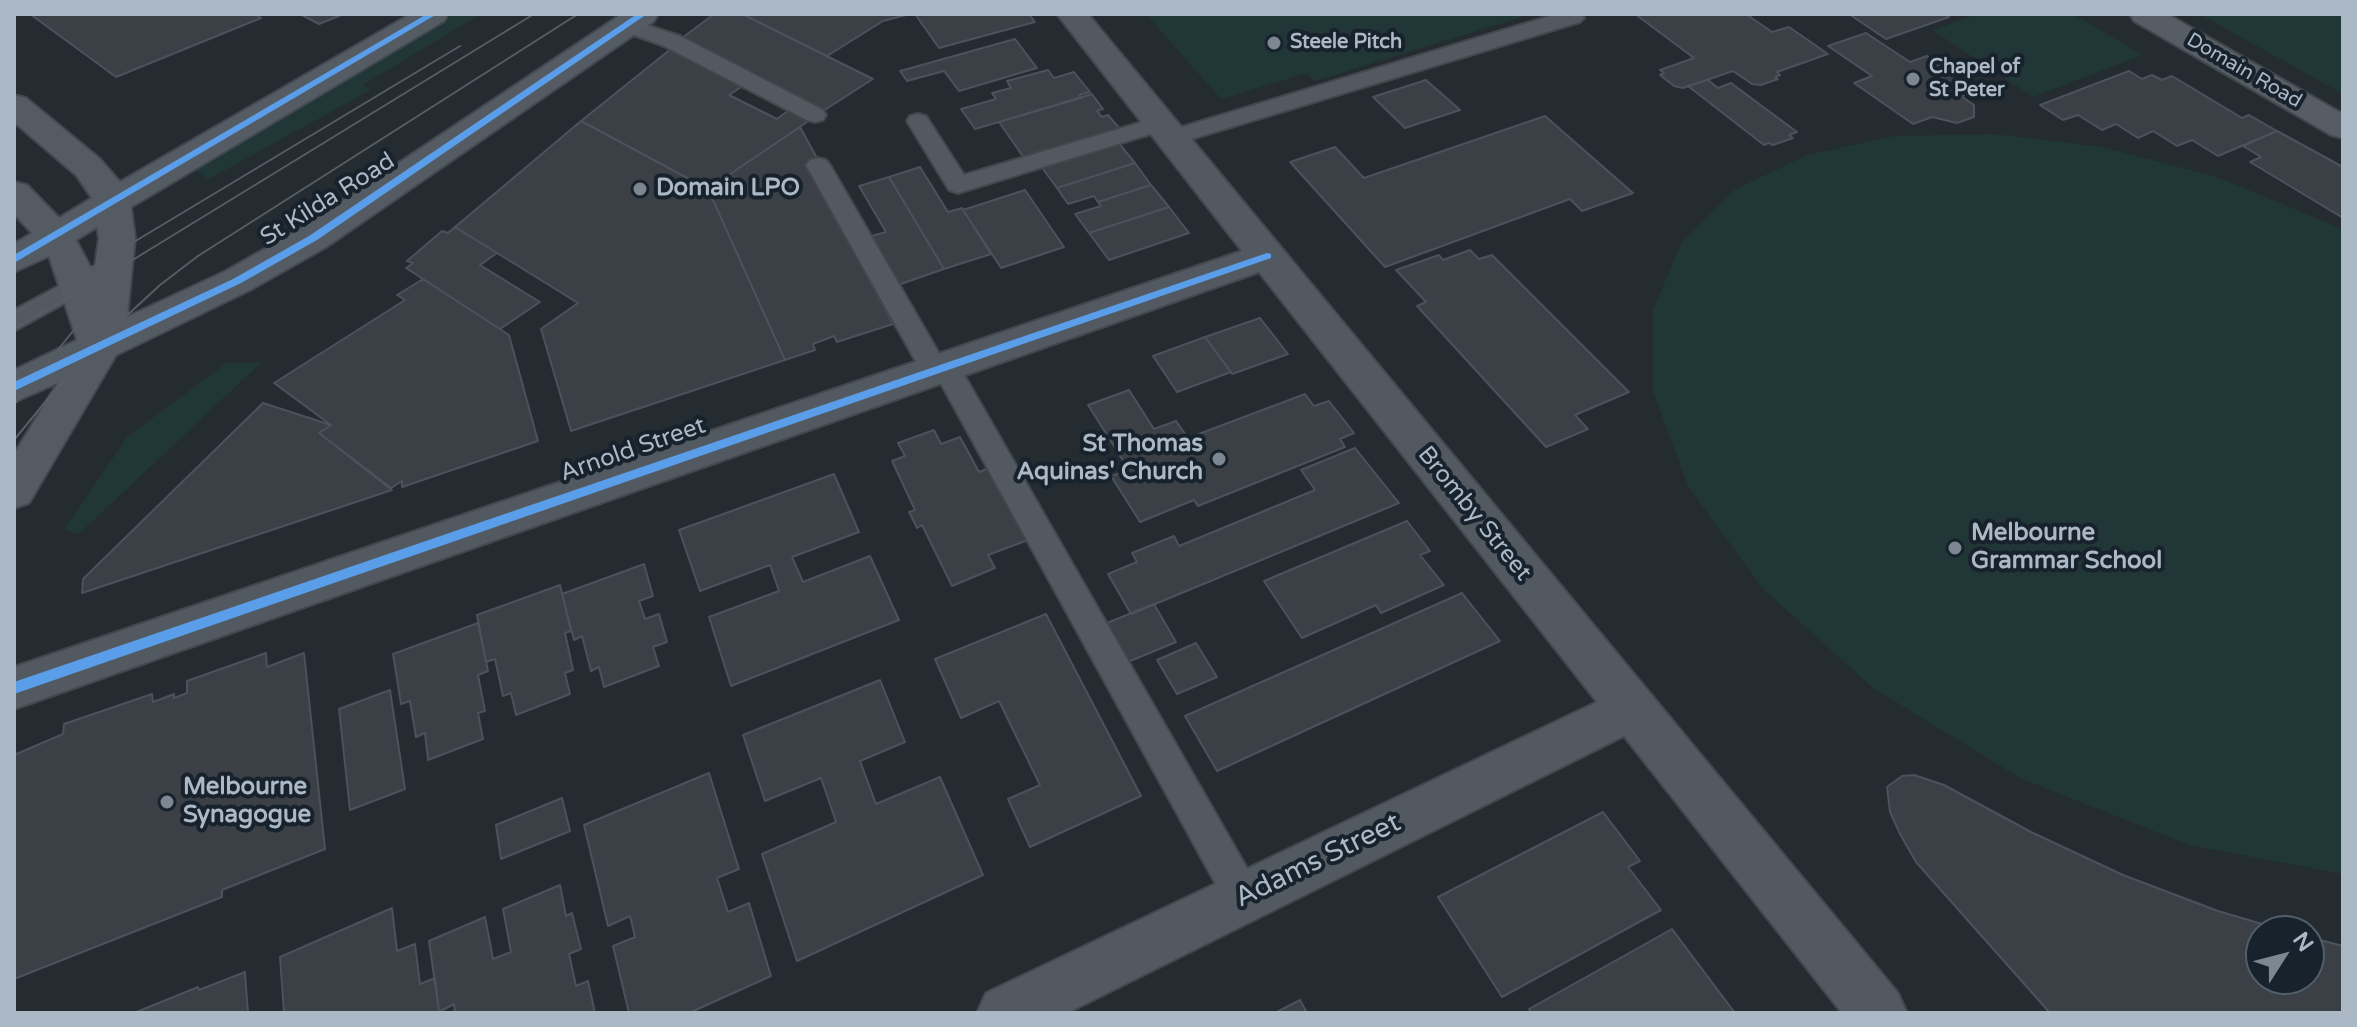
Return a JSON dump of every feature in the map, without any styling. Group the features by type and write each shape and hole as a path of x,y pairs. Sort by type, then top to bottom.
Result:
{"main road":[{"path":"14,260 433,14"},
{"name":"St Kilda Road","path":"14,387 237,281 313,238 636,19"},
{"path":"14,105 88,167 106,187 113,204 117,238 105,334 100,348 14,491"},
{"path":"14,193 56,237 69,257 100,348"}],"street":[{"name":"Bromby Street","path":"1072,14 1878,1013"},
{"name":"Domain Road","path":"2145,14 2343,128"},
{"name":"Arnold Street","path":"14,688 1267,256"},
{"name":"Adams Street","path":"1006,1013 1631,709"}],"lane":[{"path":"918,121 958,185 1573,18 1568,14"},
{"path":"636,19 815,115"},
{"path":"818,165 939,368 1243,897"},
{"path":"14,322 115,264"}],"green space":[{"path":"455,14 481,14 363,85 371,90 207,180 196,169"},
{"path":"1146,14 1532,14 1315,81 1307,73 1221,99"},
{"path":"1978,14 2073,14 2143,55 2033,97 1932,30"},
{"path":"2199,14 2343,14 2343,94"},
{"path":"1994,134 2103,147 2217,177 2343,229 2343,874 2189,845 2020,778 1873,688 1762,588 1688,486 1653,392 1653,309 1682,242 1734,190 1807,155 1894,136"},
{"path":"262,362 79,534 64,530 127,437 226,363"}],"building":[{"path":"30,14 254,14 261,18 116,77"},
{"path":"300,14 344,14 319,24"},
{"path":"714,14 742,14 873,79 823,111 682,38"},
{"path":"742,14 910,14 883,21 827,56"},
{"path":"915,14 1029,14 1035,22 939,48"},
{"path":"1635,14 1746,14 1772,32 1789,27 1828,54 1777,72 1780,75 1775,77 1778,79 1761,85 1752,84 1733,71 1683,88 1674,86 1660,75 1664,73 1660,70 1694,58"},
{"path":"1849,14 1944,14 1949,17 1886,39"},
{"name":"Chapel of St Peter","path":"1866,33 1910,62 1927,56 1969,84 1959,88 1968,94 1961,96 1974,105 1974,117 1957,123 1932,117 1913,124 1854,83 1872,76 1828,46"},
{"path":"1015,39 1037,68 959,91 944,71 907,81 900,71"},
{"path":"672,48 744,85 729,95 777,119 789,110 810,120 708,189 581,121"},
{"path":"1048,70 1054,78 1074,72 1090,92 1079,95 1081,98 975,129 961,109 996,99 992,93 1011,88 1007,81"},
{"path":"2129,71 2142,79 2152,75 2162,80 2172,76 2242,118 2249,115 2277,131 2218,156 2192,140 2177,146 2153,131 2138,138 2116,124 2102,130 2078,115 2063,120 2040,105"},
{"path":"1426,80 1460,110 1405,128 1373,97"},
{"path":"1708,80 1718,88 1731,83 1797,132 1789,135 1793,138 1764,145 1688,86"},
{"path":"1092,94 1103,109 1097,111 1102,117 1108,115 1120,129 1024,158 999,122"},
{"path":"1545,116 1633,193 1582,211 1570,199 1385,267 1290,162 1335,147 1364,178"},
{"path":"581,121 708,189 785,360 571,431 541,329 578,303 455,227"},
{"path":"800,127 818,160 807,163 893,324 837,342 834,336 813,344 815,350 785,360 708,189"},
{"path":"2277,131 2343,167 2343,218 2250,162 2261,157 2243,146"},
{"path":"1117,141 1135,163 1057,188 1040,165"},
{"path":"1135,163 1151,185 1098,202 1094,196 1068,204 1057,188"},
{"path":"920,167 948,212 962,208 991,254 944,269 889,177"},
{"path":"889,177 944,269 895,286 868,237 886,232 859,186"},
{"path":"1151,185 1169,207 1089,233 1075,214 1101,206 1098,202"},
{"path":"1025,190 1064,247 1001,268 963,210"},
{"path":"1169,207 1189,233 1109,260 1089,233"},
{"path":"455,227 497,253 480,265 540,302 500,329 406,268 413,263 407,261 442,231 448,233"},
{"path":"1470,250 1479,259 1492,255 1629,392 1575,415 1588,429 1546,447 1417,306 1426,302 1396,270 1439,255 1443,260"},
{"path":"423,279 509,335 538,441 402,487 402,481 391,488 319,433 331,425 274,383 405,300 397,295"},
{"path":"1260,318 1288,354 1232,374 1205,337"},
{"path":"1205,337 1231,372 1177,392 1153,356"},
{"name":"St Thomas Aquinas' Church","path":"1129,390 1154,429 1176,421 1188,438 1305,394 1314,406 1329,401 1354,433 1340,439 1345,447 1198,506 1194,500 1140,522 1111,476 1129,470 1088,405"},
{"path":"263,403 331,425 319,433 392,490 82,593 83,579"},
{"path":"934,430 941,444 960,437 979,472 989,468 1028,540 988,555 995,568 952,586 922,525 917,528 909,512 915,510 892,461 905,456 898,443"},
{"path":"1355,448 1399,503 1131,614 1108,574 1137,562 1132,553 1174,536 1179,546 1315,490 1301,470"},
{"path":"834,474 859,532 792,557 803,582 870,556 899,620 731,686 709,617 779,591 770,565 700,591 679,530"},
{"path":"1407,521 1430,551 1420,555 1444,585 1381,613 1376,605 1302,638 1264,581"},
{"path":"644,564 653,596 639,601 645,619 659,614 667,642 653,647 659,666 604,687 599,667 591,671 582,636 574,640 562,594"},
{"path":"560,585 571,631 565,633 573,670 565,673 570,694 516,715 511,693 503,696 495,659 486,662 477,615"},
{"path":"1462,593 1500,641 1217,771 1185,716"},
{"path":"1154,604 1176,642 1128,662 1107,623"},
{"path":"1046,614 1141,796 1030,847 1008,799 1040,785 999,701 961,718 935,659"},
{"path":"478,623 488,671 478,675 485,711 478,713 483,739 428,760 425,733 416,737 410,701 401,704 393,654"},
{"path":"1196,643 1217,677 1177,694 1157,660"},
{"name":"Melbourne Synagogue","path":"266,653 267,667 304,653 325,849 222,890 222,897 14,979 14,755 63,734 64,724 152,694 153,702 174,694 174,698 187,693 187,681"},
{"path":"880,680 905,742 860,761 876,804 940,777 983,875 797,961 762,854 836,822 821,778 765,801 743,735"},
{"path":"390,690 405,789 350,810 339,709"},
{"path":"709,773 739,869 717,878 728,912 749,903 771,976 689,1013 629,1013 613,946 635,937 630,916 608,926 584,825"},
{"path":"1914,775 1944,785 2031,832 2123,875 2245,919 2245,995 2325,995 2325,941 2343,946 2343,1013 2050,1013 1916,862 1890,812 1887,787 1902,776"},
{"path":"562,798 570,831 501,859 496,825"},
{"path":"1603,812 1640,861 1628,867 1661,910 1502,997 1438,897"},
{"path":"560,885 566,916 572,913 581,949 569,954 576,986 588,981 595,1013 455,1013 454,1004 439,1012 429,941 485,917 493,959 511,952 503,909"},
{"path":"392,908 397,951 415,944 420,984 435,978 439,1013 284,1013 280,957"},
{"path":"1672,929 1735,1013 1532,1013 1529,1009"},
{"path":"245,972 248,1013 134,1013 198,987 199,990"},
{"path":"1300,1000 1307,1013 1275,1013"}],"tram line":[{"path":"14,329 131,261 534,14"},
{"path":"14,440 83,356 160,285 198,256 578,14"},
{"path":"14,314 460,46"},
{"path":"14,405 116,277"}],"cycle path":[{"path":"14,260 433,14"},
{"path":"14,387 237,281 313,238 643,14"},
{"path":"14,688 1267,256"}],"place":[{"name":"Steele Pitch","path":"1274,43"},
{"name":"Chapel of St Peter","path":"1913,79"},
{"name":"Domain LPO","path":"640,189"},
{"name":"St Thomas Aquinas' Church","path":"1219,459"},
{"name":"Melbourne Grammar School","path":"1955,548"},
{"name":"Melbourne Synagogue","path":"167,802"}]}
